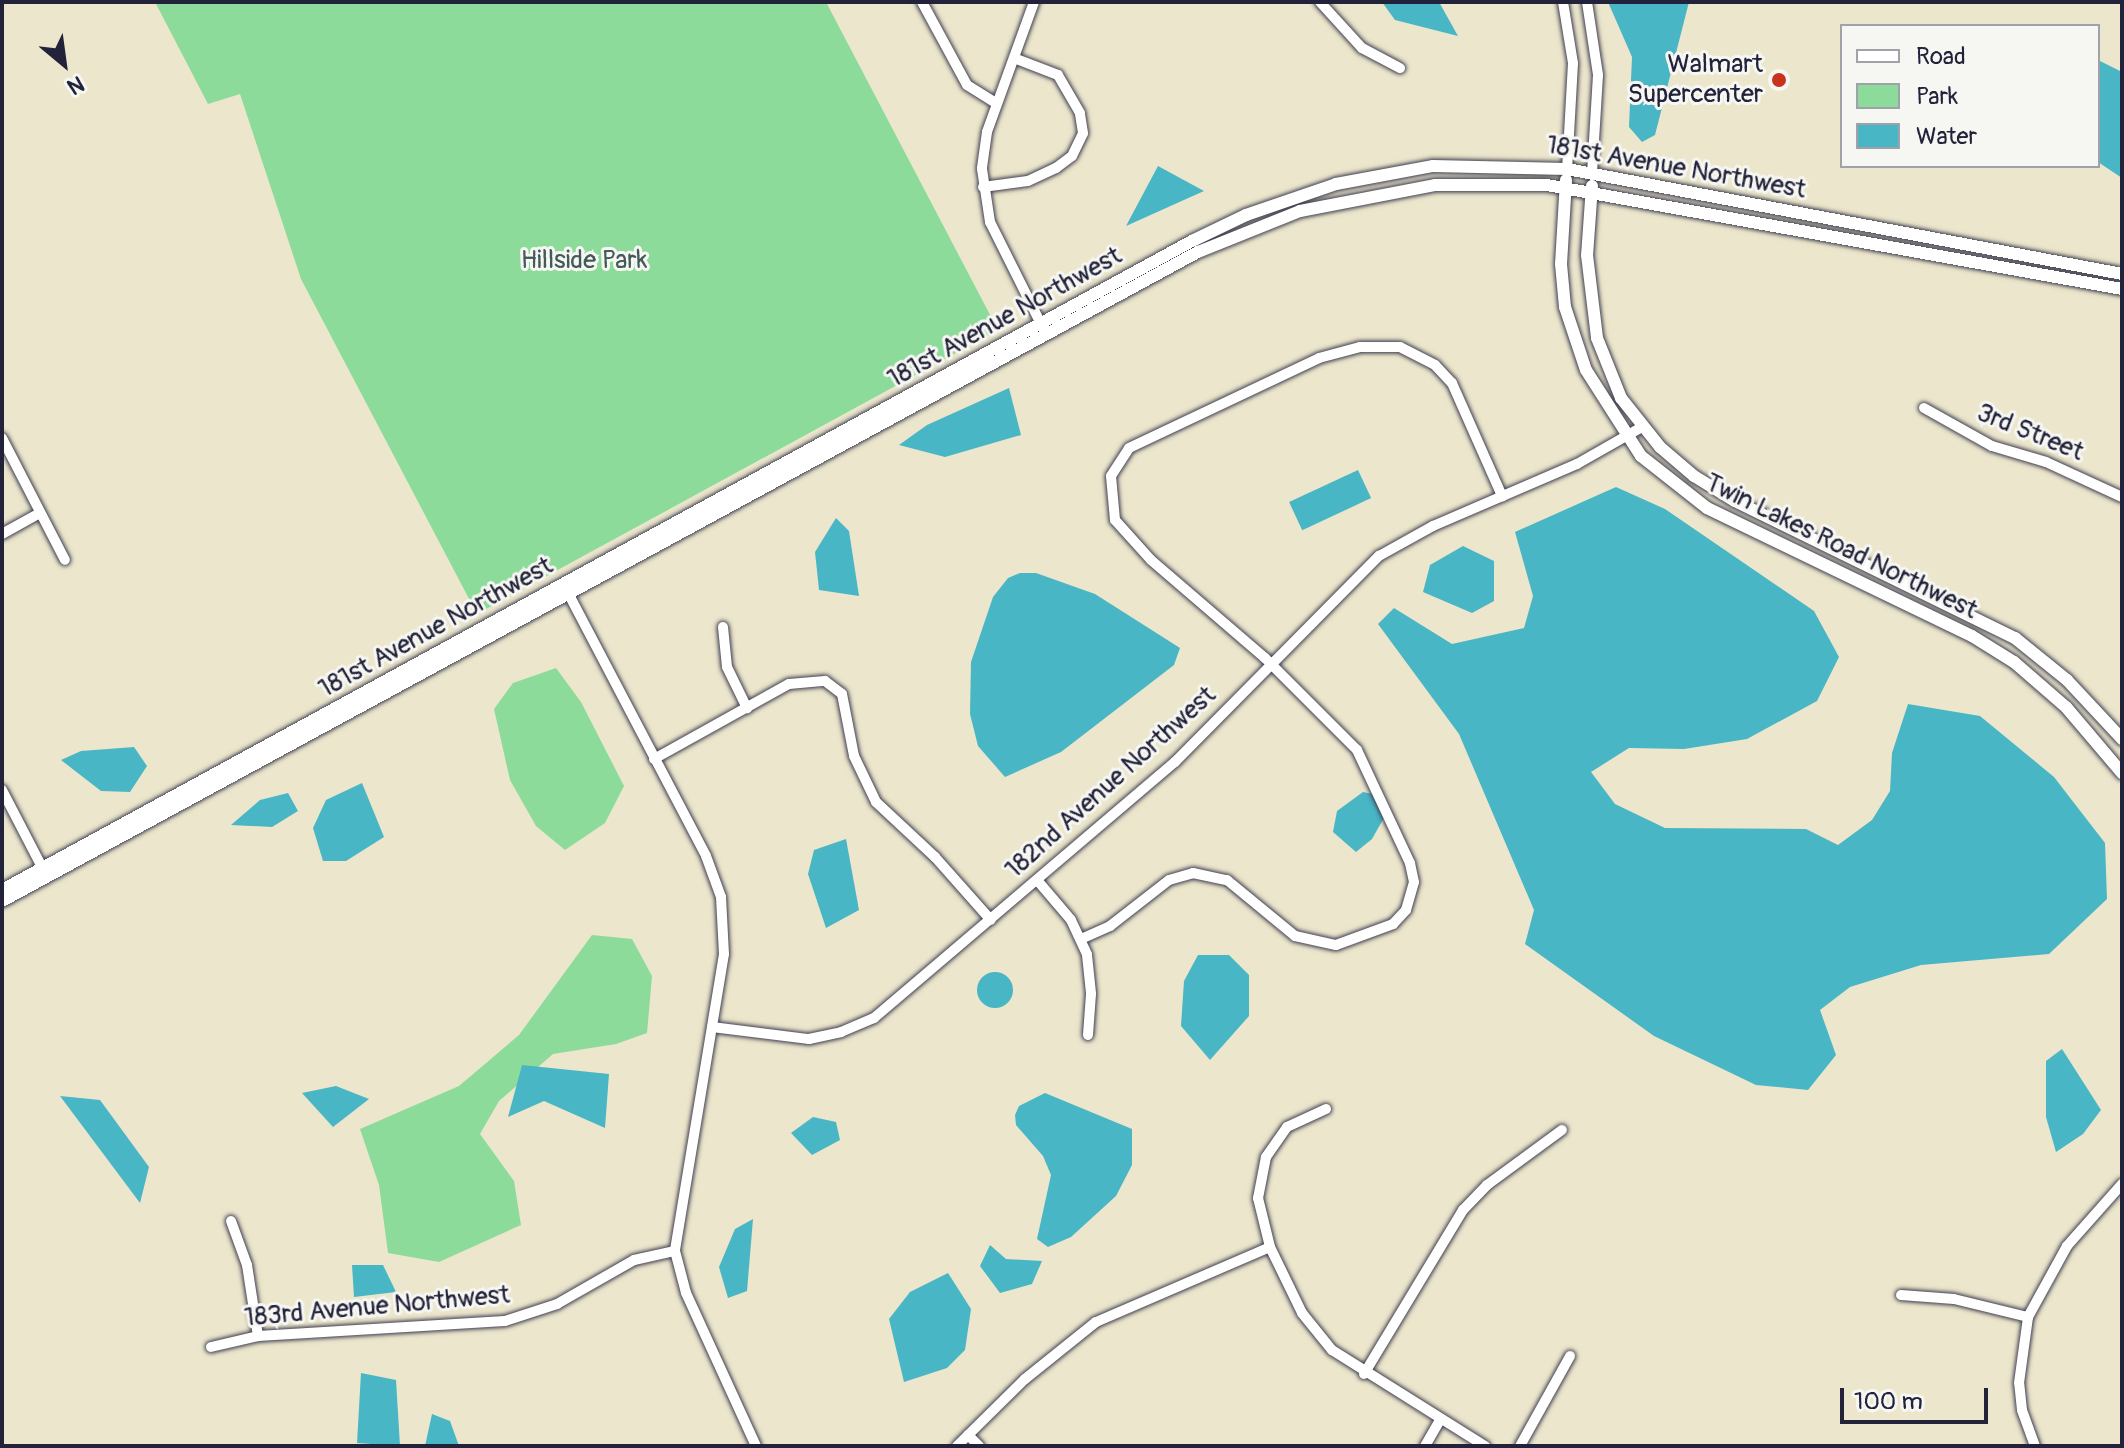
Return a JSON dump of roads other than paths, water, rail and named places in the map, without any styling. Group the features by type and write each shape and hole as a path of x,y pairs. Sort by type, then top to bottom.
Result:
{"main road":[{"name":"181st Avenue Northwest","path":"2,901 567,590 1040,322 1246,215 1336,184 1433,166 1567,169 2122,274"},
{"name":"Twin Lakes Road Northwest","path":"1567,169 1561,264 1565,307 1586,370 1626,439 1656,471 1707,508 1972,636 2014,662 2066,707 2122,773"},
{"name":"Twin Lakes Road Northwest","path":"1592,172 1587,255 1592,317 1611,378 1642,427 1676,462 1713,488 2015,638 2076,688 2122,739"},
{"name":"181st Avenue Northwest","path":"2,890 1198,252 1300,211 1435,185 1566,188 2122,289"}],"street":[{"path":"922,2 967,85 996,103"},
{"path":"1034,2 996,103 984,150 983,187 997,240 1047,335"},
{"path":"1320,2 1362,48 1400,68"},
{"name":"Twin Lakes Road Northwest","path":"1563,2 1573,71 1567,169"},
{"name":"Twin Lakes Road Northwest","path":"1587,2 1598,75 1592,172"},
{"path":"983,187 1028,181 1056,168 1072,156 1083,133 1080,113 1058,75 1014,58"},
{"path":"1081,939 1110,926 1169,880 1193,873 1227,880 1295,936 1314,943 1356,940 1393,924 1406,910 1413,873 1364,761 1270,663 1151,560 1115,520 1111,476 1129,448 1319,358 1360,347 1400,347 1435,365 1452,383 1502,496"},
{"name":"3rd Street","path":"1924,408 1992,446 2046,462 2122,497"},
{"name":"182nd Avenue Northwest","path":"712,1027 794,1039 849,1029 892,1004 1175,762 1379,556 1626,439 1642,427"},
{"path":"2,438 65,560"},
{"path":"2,534 40,513"},
{"path":"567,590 706,856 721,897 724,954 675,1251 686,1293 756,1446"},
{"path":"723,627 727,667 747,708"},
{"path":"654,759 802,679 834,687 846,705 859,772 876,802 935,857 991,920"},
{"path":"2,790 44,870"},
{"path":"1037,880 1081,939 1089,967 1088,1035"},
{"path":"1326,1109 1287,1127 1266,1157 1258,1198 1270,1247 1311,1326 1364,1374 1485,1446"},
{"path":"1364,1374 1463,1210 1487,1185 1562,1130"},
{"path":"2035,1446 2022,1410 2019,1383 2028,1317 2047,1273 2122,1184"},
{"path":"231,1221 247,1265 258,1336"},
{"path":"957,1446 1025,1379 1096,1322 1141,1298 1270,1247"},
{"name":"183rd Avenue Northwest","path":"211,1347 258,1336 505,1321 557,1304 634,1260 675,1251"},
{"path":"1901,1295 1954,1299 2028,1317"},
{"path":"1520,1446 1570,1356"},
{"path":"1425,1446 1440,1420"},
{"path":"968,1435 979,1446"}],"water":[{"path":"1382,2 1439,2 1458,36 1395,20"},
{"path":"1608,2 1689,2 1655,135 1642,142 1629,127 1632,57"},
{"path":"2100,61 2122,72 2122,178 2100,163"},
{"path":"1158,166 1204,191 1126,226"},
{"path":"1009,388 1021,435 945,457 899,445 927,425"},
{"path":"1358,470 1371,498 1302,530 1289,502"},
{"path":"1616,487 1665,509 1814,611 1839,657 1817,701 1747,739 1684,749 1629,748 1591,772 1615,804 1665,828 1806,829 1838,845 1872,820 1890,791 1892,753 1908,704 1980,716 2054,777 2105,843 2107,899 2049,954 1921,965 1850,987 1820,1010 1836,1055 1808,1090 1756,1085 1654,1036 1525,944 1534,910 1459,734 1378,624 1394,608 1452,644 1524,628 1533,596 1515,532"},
{"path":"836,518 849,531 859,596 819,590 815,552"},
{"path":"1463,546 1494,561 1494,601 1472,613 1423,592 1430,565"},
{"path":"1020,573 1036,573 1095,594 1180,648 1174,665 1061,752 1005,777 978,746 970,714 971,662 993,597 1008,578"},
{"path":"134,747 147,766 130,792 101,791 61,760 81,751"},
{"path":"362,783 384,837 346,861 323,861 313,828 326,800"},
{"path":"1363,792 1377,795 1385,816 1372,839 1356,852 1333,832 1337,811"},
{"path":"288,793 298,811 272,827 231,825 260,800"},
{"path":"846,839 859,910 826,928 808,874 814,850"},
{"path":"1198,955 1229,955 1249,975 1249,1016 1210,1060 1181,1026 1184,981"},
{"path":"995,972 1008,977 1013,990 1008,1003 995,1008 982,1003 977,990 982,977"},
{"path":"2062,1049 2101,1110 2083,1134 2056,1152 2046,1117 2046,1061"},
{"path":"522,1065 609,1074 605,1128 544,1101 508,1117"},
{"path":"336,1086 369,1099 333,1127 302,1093"},
{"path":"1045,1093 1132,1129 1132,1165 1116,1196 1071,1237 1048,1247 1037,1239 1051,1175 1043,1156 1016,1125 1015,1115 1019,1106"},
{"path":"60,1096 100,1100 149,1167 140,1203"},
{"path":"813,1117 836,1122 840,1140 812,1155 791,1133"},
{"path":"753,1219 747,1291 728,1298 719,1267 735,1229"},
{"path":"990,1245 1006,1259 1042,1261 1032,1284 1000,1293 980,1266"},
{"path":"352,1265 383,1265 396,1292 354,1297"},
{"path":"948,1273 971,1309 965,1350 947,1368 904,1382 889,1319 910,1292"},
{"path":"361,1373 396,1380 400,1446 357,1443"},
{"path":"432,1414 450,1421 459,1446 425,1446"}],"place":[{"name":"Walmart Supercenter","path":"1779,80"}],"park label":[{"name":"Hillside Park","path":"584,261"}]}
